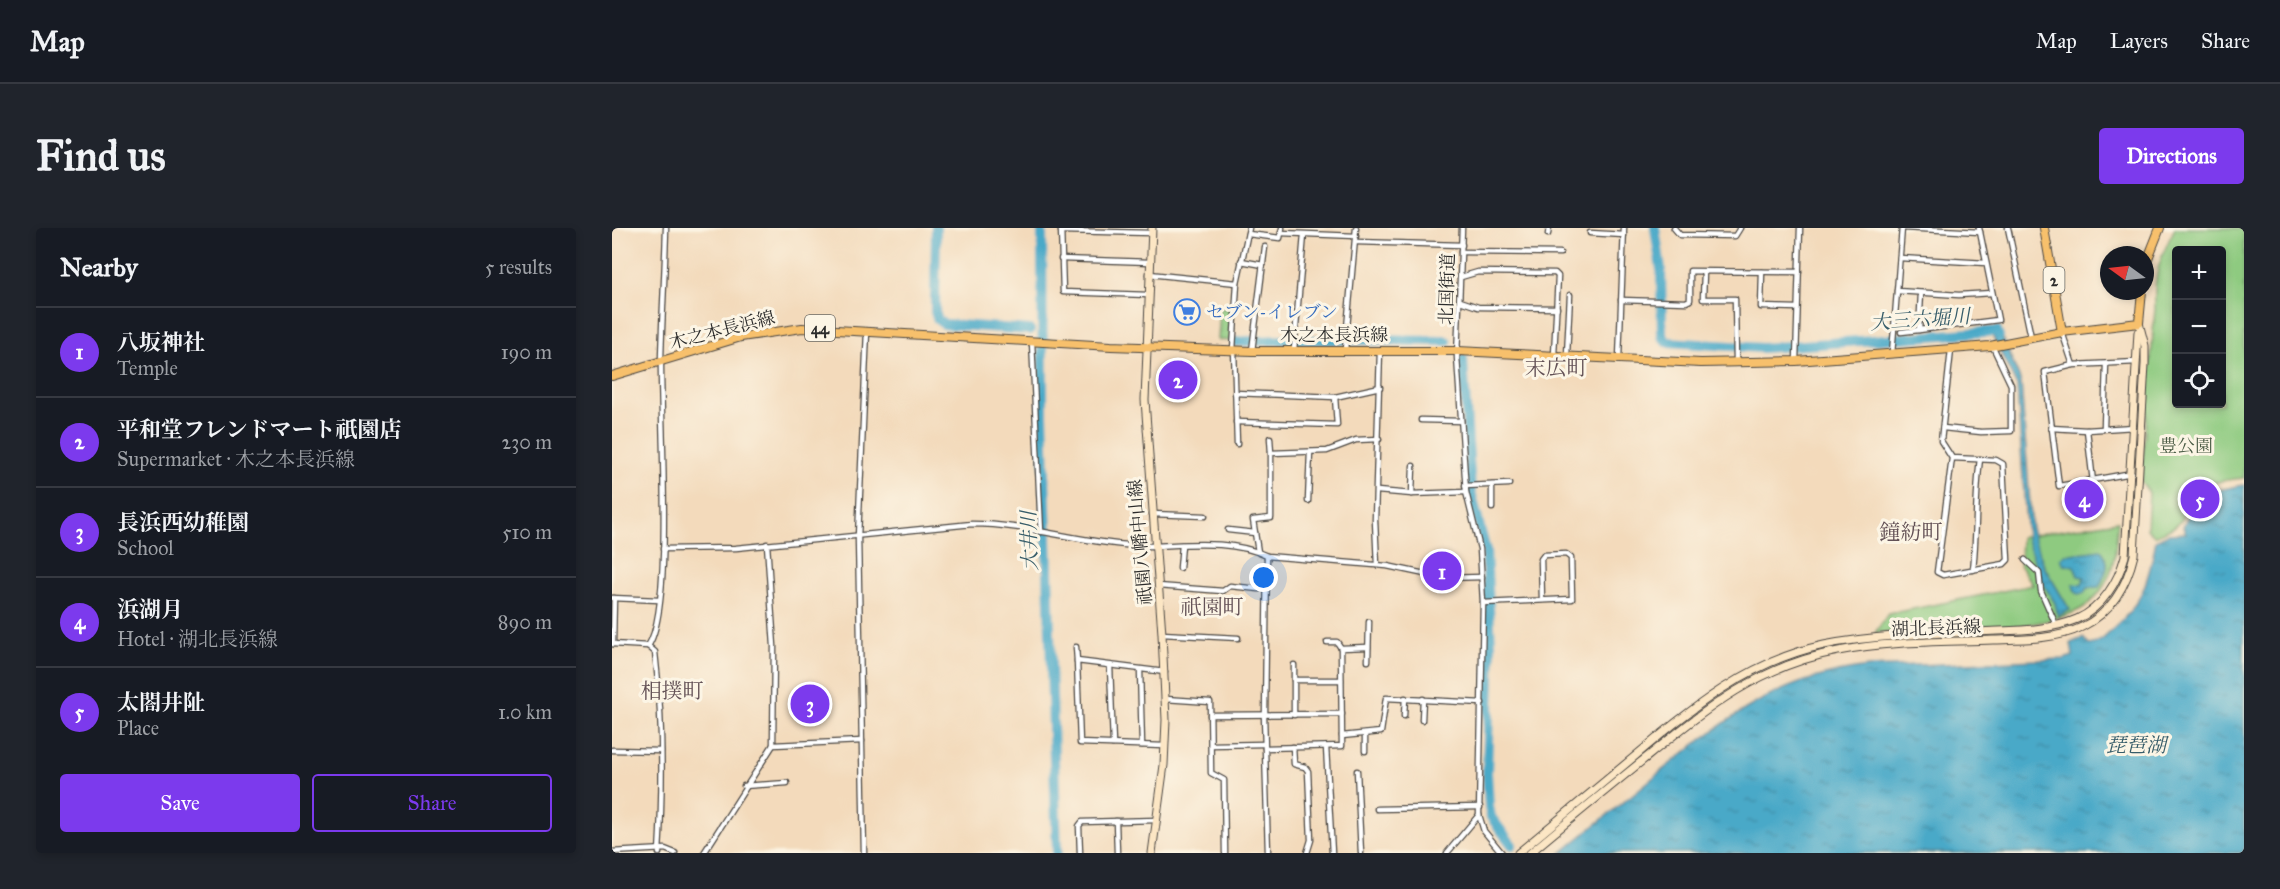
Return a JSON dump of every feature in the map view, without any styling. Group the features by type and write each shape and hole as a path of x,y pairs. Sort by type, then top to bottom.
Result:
{"main road":[{"name":"2","path":"2044,228 2062,332"},
{"path":"2153,246 2160,228"},
{"name":"祇園八幡中山線","path":"1152,231 1145,400 1166,699 1164,746 1152,853"},
{"path":"2139,323 2141,300"},
{"name":"木之本長浜線","path":"612,376 733,339 784,329 821,328 1034,342 1252,351 1458,351 1619,357 1736,358 1892,354 1951,350 1991,346 2062,332 2139,323"},
{"name":"湖北長浜線","path":"1518,853 1700,702 1759,668 1799,652 1856,639 2032,630 2077,619 2092,609 2104,598 2117,579 2125,556 2132,473 2139,323"},
{"name":"湖北長浜線","path":"1530,853 1702,711 1735,689 1782,666 1856,647 2032,639 2083,627 2098,616 2119,594 2131,569 2133,555 2145,364 2145,346 2139,323"}],"street":[{"path":"648,646 657,629 663,549 661,360 666,228"},
{"path":"1345,350 1356,228"},
{"name":"北国街道","path":"1462,228 1458,351 1461,421 1468,487 1479,542 1484,603 1479,815"},
{"path":"1548,234 1549,228"},
{"path":"1619,357 1624,228"},
{"path":"1674,228 1680,235 1735,236 1740,228"},
{"path":"1796,356 1800,228"},
{"path":"1892,354 1902,228 1980,230 1998,320 1901,332"},
{"path":"2008,228 2031,337"},
{"path":"1148,295 1063,292 1061,230 1152,231"},
{"path":"1237,444 1233,350 1237,283 1248,231 1280,238 1282,230 1304,235 1356,236"},
{"path":"1590,233 1624,235"},
{"path":"1294,350 1304,235"},
{"path":"1356,242 1461,244"},
{"path":"1252,351 1265,247"},
{"path":"1461,252 1560,253"},
{"path":"1900,258 1986,263"},
{"path":"1061,259 1150,262"},
{"path":"1241,261 1263,265"},
{"path":"1621,300 1661,302 1690,300 1690,271 1798,272"},
{"path":"1461,277 1478,272 1555,273 1558,276 1554,355"},
{"path":"1704,272 1703,299 1735,299 1736,358"},
{"path":"1762,272 1761,307 1797,308"},
{"path":"1149,274 1237,283"},
{"path":"1897,291 1992,293"},
{"path":"1919,330 1921,293"},
{"path":"1567,355 1570,295"},
{"path":"1460,301 1478,308 1557,308"},
{"path":"864,853 858,537 867,331"},
{"path":"2062,332 2073,365"},
{"path":"1034,342 1042,533"},
{"path":"1943,428 1981,432 2011,431 2011,385 1991,346"},
{"path":"1377,565 1375,519 1380,350"},
{"path":"1951,350 1941,441 1952,458 1937,572 1942,576 2004,564 2008,560 2003,464 1996,460 1952,458"},
{"path":"2132,473 2093,482 2059,486 2045,372 2073,365 2137,362"},
{"path":"2104,427 2106,364"},
{"path":"1235,393 1335,397 1380,387"},
{"path":"1236,422 1337,425 1335,397"},
{"path":"1421,420 1461,421"},
{"path":"2051,428 2087,430 2104,427 2134,427"},
{"path":"2087,430 2093,482"},
{"path":"1258,552 1253,520 1271,518 1270,438"},
{"path":"1270,453 1327,452 1356,440 1379,439"},
{"path":"1308,501 1310,452"},
{"path":"1973,570 1977,527 1974,506 1980,459"},
{"path":"1413,466 1413,494"},
{"path":"1377,491 1413,494 1509,484"},
{"path":"1492,485 1492,508"},
{"path":"1152,514 1204,516"},
{"path":"663,549 736,548 972,524 1004,524 1052,535 1142,546 1155,544 1230,547 1267,556 1377,565 1444,578 1482,577"},
{"path":"1228,530 1255,533"},
{"path":"704,853 744,786 772,745 774,646 767,544"},
{"path":"1180,568 1182,545"},
{"path":"1484,603 1572,599 1571,558 1566,554 1544,555 1541,559 1542,600"},
{"path":"1267,556 1264,746 1268,853"},
{"path":"2025,560 2039,573 2041,591 2055,625"},
{"path":"1158,586 1223,591 1230,586 1258,589"},
{"path":"659,600 613,598 612,644 648,646 655,652 661,751 662,802 659,851"},
{"path":"1368,661 1369,622"},
{"path":"1162,634 1238,638"},
{"path":"1211,745 1342,746 1341,648 1335,642 1327,642"},
{"path":"1076,646 1080,743 1164,746"},
{"path":"1341,648 1368,647"},
{"path":"1077,661 1165,672"},
{"path":"1294,665 1294,715"},
{"path":"1110,666 1113,744"},
{"path":"1140,670 1142,745"},
{"path":"1294,680 1341,680"},
{"path":"1342,736 1383,730 1385,699 1405,698 1482,703"},
{"path":"1404,716 1405,698"},
{"path":"1166,699 1210,702 1211,773 1224,780 1225,853"},
{"path":"1422,720 1423,699"},
{"path":"1210,716 1342,714"},
{"path":"1365,734 1365,751"},
{"path":"772,745 862,741"},
{"path":"1293,747 1294,764 1305,767 1308,771 1311,840 1307,853"},
{"path":"1326,747 1332,853"},
{"path":"612,750 661,751"},
{"path":"1357,771 1361,853"},
{"path":"744,786 787,783"},
{"path":"1377,809 1480,807"},
{"path":"1447,853 1479,815"},
{"path":"1479,815 1484,831 1502,853"},
{"path":"1080,853 1081,822 1157,820"},
{"path":"1116,821 1117,853"},
{"path":"612,852 675,853"}],"green space":[{"name":"豊公園","path":"2175,228 2244,228 2244,478 2214,483 2193,492 2186,497 2185,513 2179,523 2154,536 2147,529 2149,493 2141,481 2155,286 2162,257"},
{"path":"1220,308 1231,309 1231,341 1218,340"},
{"path":"2118,521 2110,573 2096,597 2079,610 2058,618 2008,627 1875,633 1888,614 2033,585 2020,565 2021,537"}],"water":[{"path":"1998,327 2021,382 2032,532 2045,568 2070,610 2058,616 2055,603 2042,582 2027,540 2017,386 1989,329"},
{"name":"琵琶湖","path":"2244,485 2244,853 1561,853 1709,734 1733,717 1782,690 1837,672 1869,667 2064,659 2073,656 2071,643 2083,638 2089,645 2099,642 2123,620 2138,600 2151,567 2156,540 2168,534 2186,533 2183,527 2190,511 2188,502 2196,498 2201,500 2213,491"},
{"path":"2101,550 2107,564 2106,573 2099,587 2087,588 2084,593 2078,594 2073,584 2082,585 2084,577 2078,576 2074,566 2064,564 2061,559 2064,555"}],"waterway":[{"path":"936,228 935,312 938,320 944,324 1030,330"},
{"name":"大井川","path":"1042,228 1043,415 1057,853"},
{"name":"大三六堀川","path":"1655,228 1661,269 1662,336 1667,342 1762,348 1997,331 1999,336"},
{"path":"1256,341 1290,340"},
{"path":"1296,340 1342,340"},
{"path":"1349,340 1447,341"},
{"path":"1236,342 1251,341"},
{"path":"1463,359 1471,492 1486,551 1491,645 1487,773 1489,806 1491,817 1512,845"}],"place":[{"name":"セブン-イレブン","path":"1187,312"},
{"name":"平和堂フレンドマート祇園店","path":"1178,380"},
{"name":"浜湖月","path":"2084,499"},
{"name":"太閤井阯","path":"2200,499"},
{"name":"八坂神社","path":"1442,571"},
{"name":"長浜西幼稚園","path":"810,704"}],"district":[{"name":"末広町","path":"1556,368"},
{"name":"鐘紡町","path":"1911,532"},
{"name":"祇園町","path":"1212,607"},
{"name":"相撲町","path":"672,691"}]}
